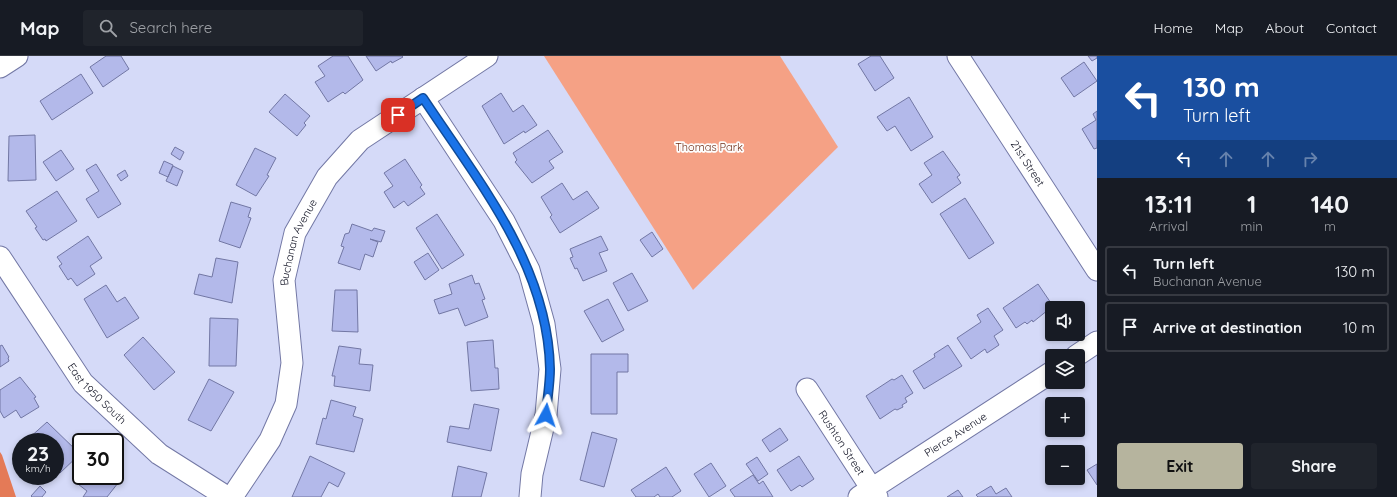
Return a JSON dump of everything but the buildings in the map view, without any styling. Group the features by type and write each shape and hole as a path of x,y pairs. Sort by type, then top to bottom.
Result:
{"street":[{"path":"0,67 17,56"},
{"name":"Buchanan Avenue","path":"232,497 270,440 286,404 292,363 284,280 295,233 327,177 360,140 487,56"},
{"name":"21st Street","path":"958,56 1097,270"},
{"path":"423,98 504,221 529,270 542,317 550,369 546,415 532,474 530,497"},
{"name":"East 1950 South","path":"0,257 83,383 159,454 227,497"},
{"path":"1085,350 1097,342"},
{"name":"Pierce Avenue","path":"869,494 1045,377"},
{"name":"Rushton Street","path":"807,389 869,494"}],"green space":[{"name":"Thomas Park","path":"544,56 780,56 838,147 693,290"}],"shaded area":[{"path":"0,452 16,497 0,497"}],"route":[{"path":"398,115 423,98 504,221 529,270 544,324 550,369 546,415"}]}
